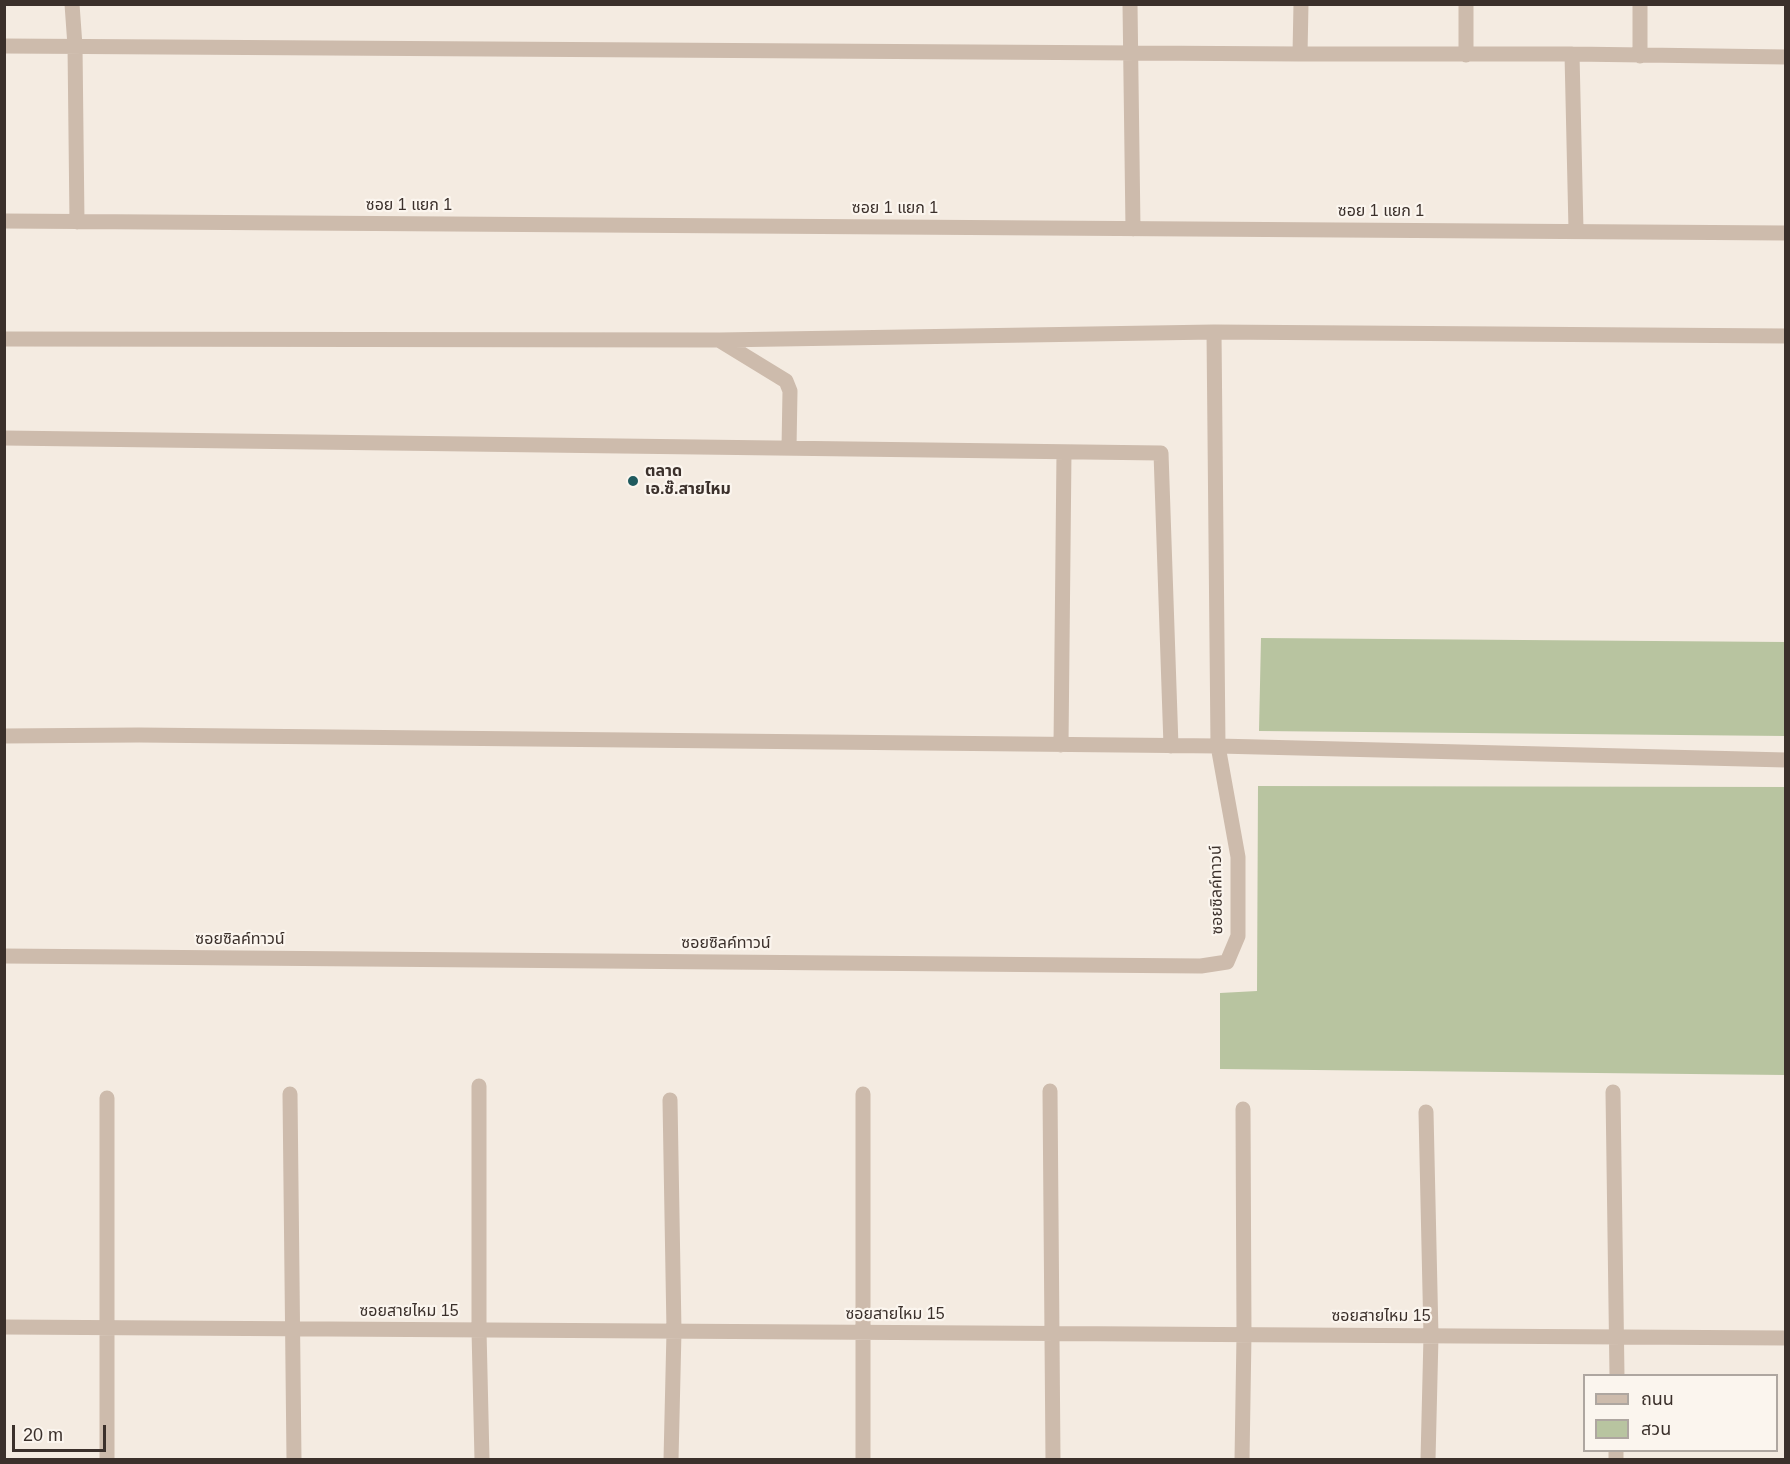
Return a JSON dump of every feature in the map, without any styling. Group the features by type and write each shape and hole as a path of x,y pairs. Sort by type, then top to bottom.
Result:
{"street":[{"path":"72,4 75,46 77,222"},
{"path":"1130,4 1133,229"},
{"path":"1300,54 1301,4"},
{"path":"1466,55 1467,4"},
{"path":"1640,4 1640,56"},
{"path":"4,46 1785,57"},
{"path":"1572,54 1576,230"},
{"name":"ซอย 1 แยก 1","path":"4,221 1785,233"},
{"path":"1214,332 1218,746"},
{"path":"4,339 719,340 1214,332 1785,336"},
{"path":"719,340 786,381 790,391 789,448"},
{"path":"4,438 1161,453 1171,746"},
{"path":"1060,745 1064,452"},
{"path":"4,736 139,735 1218,746 1785,760"},
{"name":"ซอยซิลค์ทาวน์","path":"4,956 1201,966 1227,962 1238,936 1238,856 1218,746"},
{"path":"479,1086 479,1330 482,1460"},
{"path":"1050,1091 1053,1460"},
{"path":"1613,1092 1617,1374"},
{"path":"290,1094 294,1460"},
{"path":"863,1094 863,1460"},
{"path":"107,1098 107,1460"},
{"path":"670,1100 674,1331 671,1460"},
{"path":"1242,1460 1243,1109"},
{"path":"1426,1112 1431,1336 1428,1460"},
{"name":"ซอยสายไหม 15","path":"4,1327 1785,1338"}],"green space":[{"path":"1261,638 1785,642 1785,736 1259,731"},
{"path":"1258,786 1785,787 1785,1075 1220,1069 1220,993 1257,991"}],"place":[{"name":"ตลาด เอ.ซ๊.สายไหม","path":"633,481"}]}
